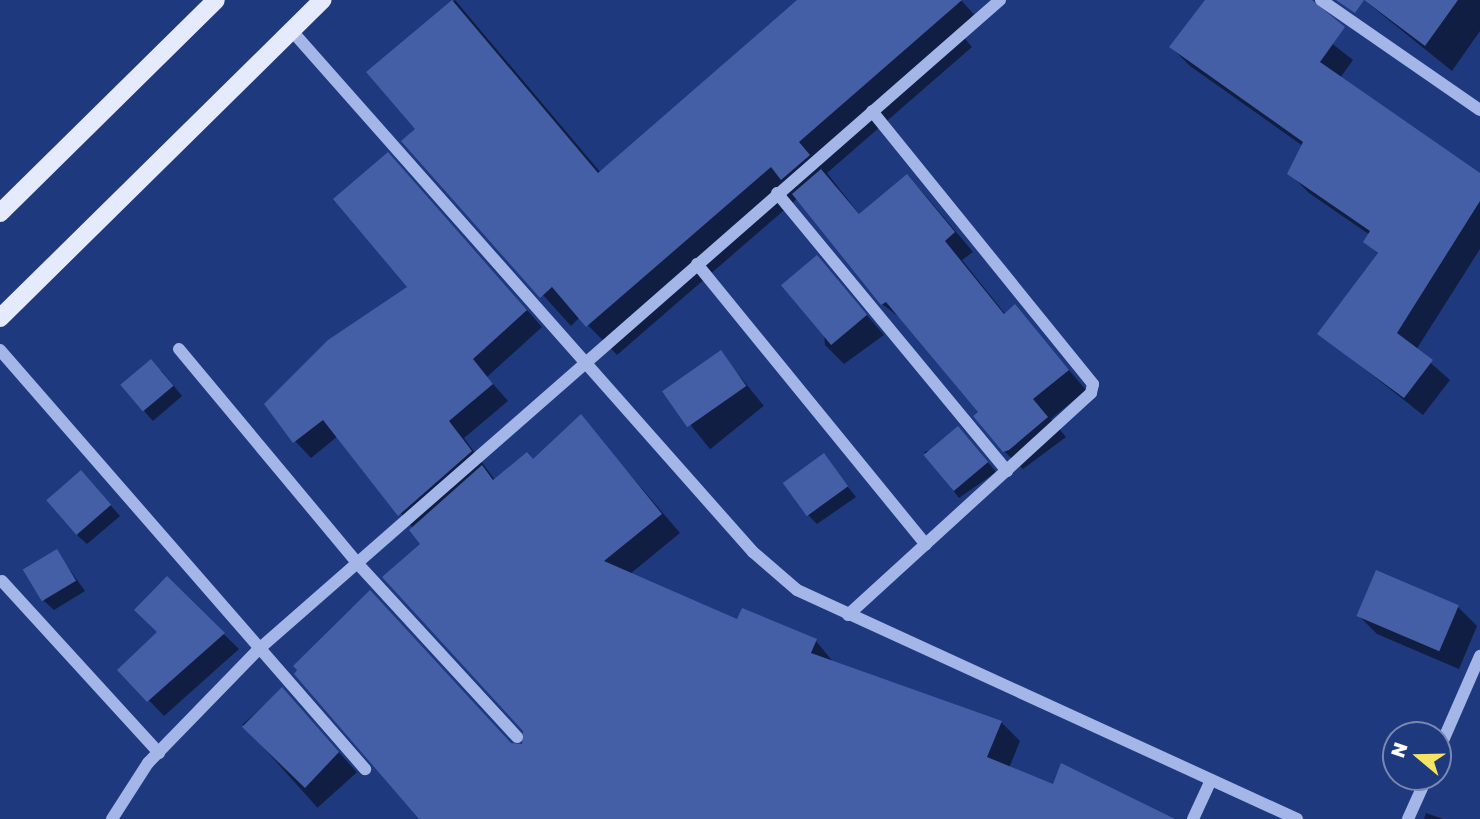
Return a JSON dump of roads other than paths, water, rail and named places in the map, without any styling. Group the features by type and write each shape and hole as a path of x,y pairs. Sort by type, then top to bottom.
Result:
{"main road":[{"path":"0,213 216,0"},
{"path":"0,318 323,0"}],"street":[{"path":"112,819 159,753 258,649 358,564 585,360 1000,0"},
{"path":"1321,0 1480,110"},
{"path":"292,32 754,552 797,590 1297,819"},
{"path":"848,615 1091,393 1093,384 872,111"},
{"path":"778,193 1007,471"},
{"path":"697,264 926,545"},
{"path":"179,349 358,564 517,737"},
{"path":"0,350 365,769"},
{"path":"2,581 159,753"},
{"path":"1452,721 1480,656"},
{"path":"1193,819 1210,780"},
{"path":"1408,819 1421,791"}]}
